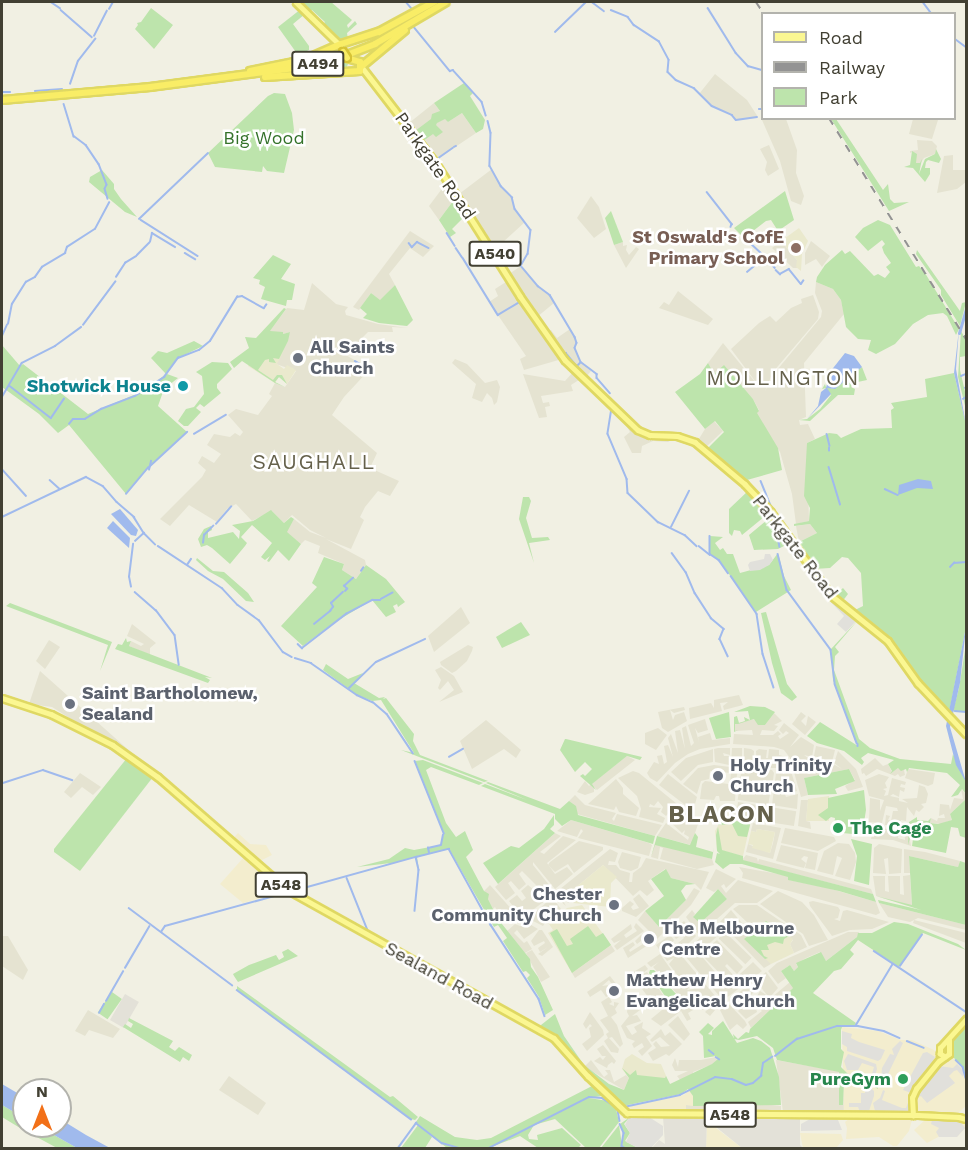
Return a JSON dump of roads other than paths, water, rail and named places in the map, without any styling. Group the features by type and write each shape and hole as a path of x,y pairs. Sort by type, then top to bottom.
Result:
{"highway":[{"name":"A494","path":"2,98 301,65 339,56 383,37 437,3 446,2"},
{"name":"A494","path":"2,98 356,67 437,3"},
{"name":"A494","path":"176,84 293,69 332,60 375,44 437,3"},
{"path":"338,45 393,26 437,3"},
{"name":"A494","path":"235,74 295,62 338,45"},
{"name":"Parkgate Road","path":"338,45 356,67"}],"main road":[{"name":"Parkgate Road","path":"296,2 338,45"},
{"name":"Parkgate Road","path":"356,67 368,76 389,100 436,163 520,296 566,360 638,430 650,435 677,436 695,442 745,484 771,513 831,595 888,641 918,683 966,734"},
{"name":"Sealand Road","path":"2,698 51,714 113,746 165,783 288,890 554,1038 588,1076 627,1113 964,1118"},
{"path":"943,1055 939,1050 947,1044 966,1019"},
{"path":"914,1116 914,1093 943,1055 950,1053 947,1044"}],"water":[{"path":"959,329 956,369 966,425 954,373"},
{"path":"845,353 854,356 862,367 835,389 827,388 831,394 807,419 818,406 821,392 826,388 830,372"},
{"path":"918,479 931,481 933,489 917,488 898,495 899,485"},
{"path":"120,509 138,530 136,536 131,535 111,514"},
{"path":"113,521 130,538 129,548 107,528"},
{"path":"966,627 960,683 950,727 966,782 956,765 946,726"},
{"path":"2,1084 12,1090 12,1111 2,1105"},
{"path":"72,1126 110,1148 77,1148 59,1138 72,1138"}],"waterway":[{"path":"51,2 60,8"},
{"path":"109,9 113,2"},
{"path":"555,32 586,2"},
{"path":"592,2 604,11"},
{"path":"923,2 930,12"},
{"path":"407,3 414,11"},
{"path":"708,8 736,53 748,66 761,70"},
{"path":"61,10 92,37"},
{"path":"611,10 628,17 634,25 659,41 669,60 668,72 676,80 694,88 712,106 732,115 736,120 757,117"},
{"path":"94,36 107,11"},
{"path":"414,27 450,71 453,70 482,102 486,115"},
{"path":"70,84 78,61 95,39"},
{"path":"956,40 966,47"},
{"path":"35,91 62,89"},
{"path":"2,92 10,92"},
{"path":"64,104 74,136 86,145 99,164 107,185 105,189 108,199"},
{"path":"488,121 491,133 490,166 501,186 512,197 515,209 531,230 528,254 521,266"},
{"path":"437,159 453,148"},
{"path":"139,219 208,153"},
{"path":"707,192 732,224 731,227"},
{"path":"8,324 12,304 26,282 35,277 42,267 65,253 67,247 95,229 109,203"},
{"path":"141,220 198,256"},
{"path":"152,233 175,247"},
{"path":"150,242 152,233"},
{"path":"447,233 455,246"},
{"path":"744,237 763,255"},
{"path":"409,243 412,247 417,242 429,248"},
{"path":"137,255 149,243"},
{"path":"456,248 462,257"},
{"path":"185,253 195,259"},
{"path":"116,277 125,263 136,256"},
{"path":"764,256 775,268"},
{"path":"747,272 765,257"},
{"path":"463,258 498,315 521,301"},
{"path":"522,267 538,286 550,295 575,337 577,343 575,348 581,362 597,374 597,378 610,393"},
{"path":"776,270 780,274 789,269 801,284 803,281"},
{"path":"83,325 115,282"},
{"path":"69,424 73,419 85,419 101,409 135,396 164,377 178,358 199,350 210,341 237,297 242,296 264,308 266,305"},
{"path":"959,333 966,308"},
{"path":"2,336 7,325"},
{"path":"2,397 22,363 55,346 81,327"},
{"path":"564,354 566,353 577,366 580,363"},
{"path":"961,376 966,374 966,358"},
{"path":"355,361 369,369"},
{"path":"10,386 51,418 64,399"},
{"path":"612,408 608,434 627,479 628,493 658,522 685,535 697,546"},
{"path":"194,434 226,415"},
{"path":"126,494 148,468 187,432"},
{"path":"827,434 830,446"},
{"path":"149,470 151,461"},
{"path":"829,467 840,504"},
{"path":"2,469 26,496"},
{"path":"2,517 86,477 103,486 117,502"},
{"path":"50,480 60,489"},
{"path":"761,481 773,511"},
{"path":"885,489 898,495"},
{"path":"671,527 689,491"},
{"path":"117,502 134,517 144,533"},
{"path":"216,524 231,507"},
{"path":"776,525 780,547"},
{"path":"203,543 204,535 213,526"},
{"path":"135,541 144,533 155,544"},
{"path":"710,536 710,554 719,560 728,573"},
{"path":"131,587 129,577 133,544"},
{"path":"158,546 222,588 238,605 259,620 283,652 292,657"},
{"path":"699,546 710,555"},
{"path":"672,553 686,572 695,593 711,618 724,629 720,639 728,656"},
{"path":"778,554 787,590 831,650 835,683"},
{"path":"187,565 191,559"},
{"path":"950,567 954,563 966,562"},
{"path":"731,576 757,614 763,654 774,687"},
{"path":"345,591 347,589 344,586 353,578"},
{"path":"135,592 156,610 175,635 179,665"},
{"path":"314,624 330,611 333,607 331,603 343,592"},
{"path":"381,599 392,593"},
{"path":"298,644 302,648 346,614 372,600 380,600"},
{"path":"349,688 376,662 425,639"},
{"path":"295,658 311,663 357,695 372,702"},
{"path":"835,684 857,743"},
{"path":"373,702 387,714 413,753"},
{"path":"955,711 966,712"},
{"path":"449,757 463,749"},
{"path":"415,761 444,833"},
{"path":"3,783 43,770 72,780"},
{"path":"2,783 2,789"},
{"path":"429,853 428,848 441,845 443,835"},
{"path":"416,857 449,849 491,925 539,999 545,1016"},
{"path":"293,891 416,857 419,870 415,911"},
{"path":"347,878 369,933"},
{"path":"161,932 165,926 286,893"},
{"path":"129,908 232,985"},
{"path":"125,968 149,927"},
{"path":"900,966 922,935"},
{"path":"874,951 966,1012"},
{"path":"856,1025 892,965"},
{"path":"106,1001 123,971"},
{"path":"237,990 411,1119"},
{"path":"99,1013 104,1004"},
{"path":"775,1056 797,1039 837,1026 858,1026 884,1031 900,1038"},
{"path":"907,1041 924,1048"},
{"path":"709,1050 714,1054"},
{"path":"624,1107 680,1095 715,1077 732,1079 746,1085 753,1083 761,1076 763,1063 772,1057"},
{"path":"956,1060 963,1067 966,1078"},
{"path":"489,1148 589,1097 602,1098 619,1109"},
{"path":"618,1110 620,1121"},
{"path":"398,1148 416,1123 442,1143 459,1148"},
{"path":"620,1124 624,1133 622,1146 625,1148"}],"railway":[{"path":"756,2 763,12"},
{"path":"830,120 966,339"}],"place":[{"name":"St Oswald's CofE Primary School","path":"796,248"},
{"name":"All Saints Church","path":"298,358"},
{"name":"Shotwick House","path":"183,386"},
{"name":"Saint Bartholomew, Sealand","path":"70,704"},
{"name":"Holy Trinity Church","path":"718,776"},
{"name":"The Cage","path":"838,828"},
{"name":"Chester Community Church","path":"614,905"},
{"name":"The Melbourne Centre","path":"649,939"},
{"name":"Matthew Henry Evangelical Church","path":"614,991"},
{"name":"PureGym","path":"903,1079"}],"district":[{"name":"MOLLINGTON","path":"783,378"},
{"name":"SAUGHALL","path":"314,462"},
{"name":"BLACON","path":"722,815"}],"park label":[{"name":"Big Wood","path":"264,138"}]}
